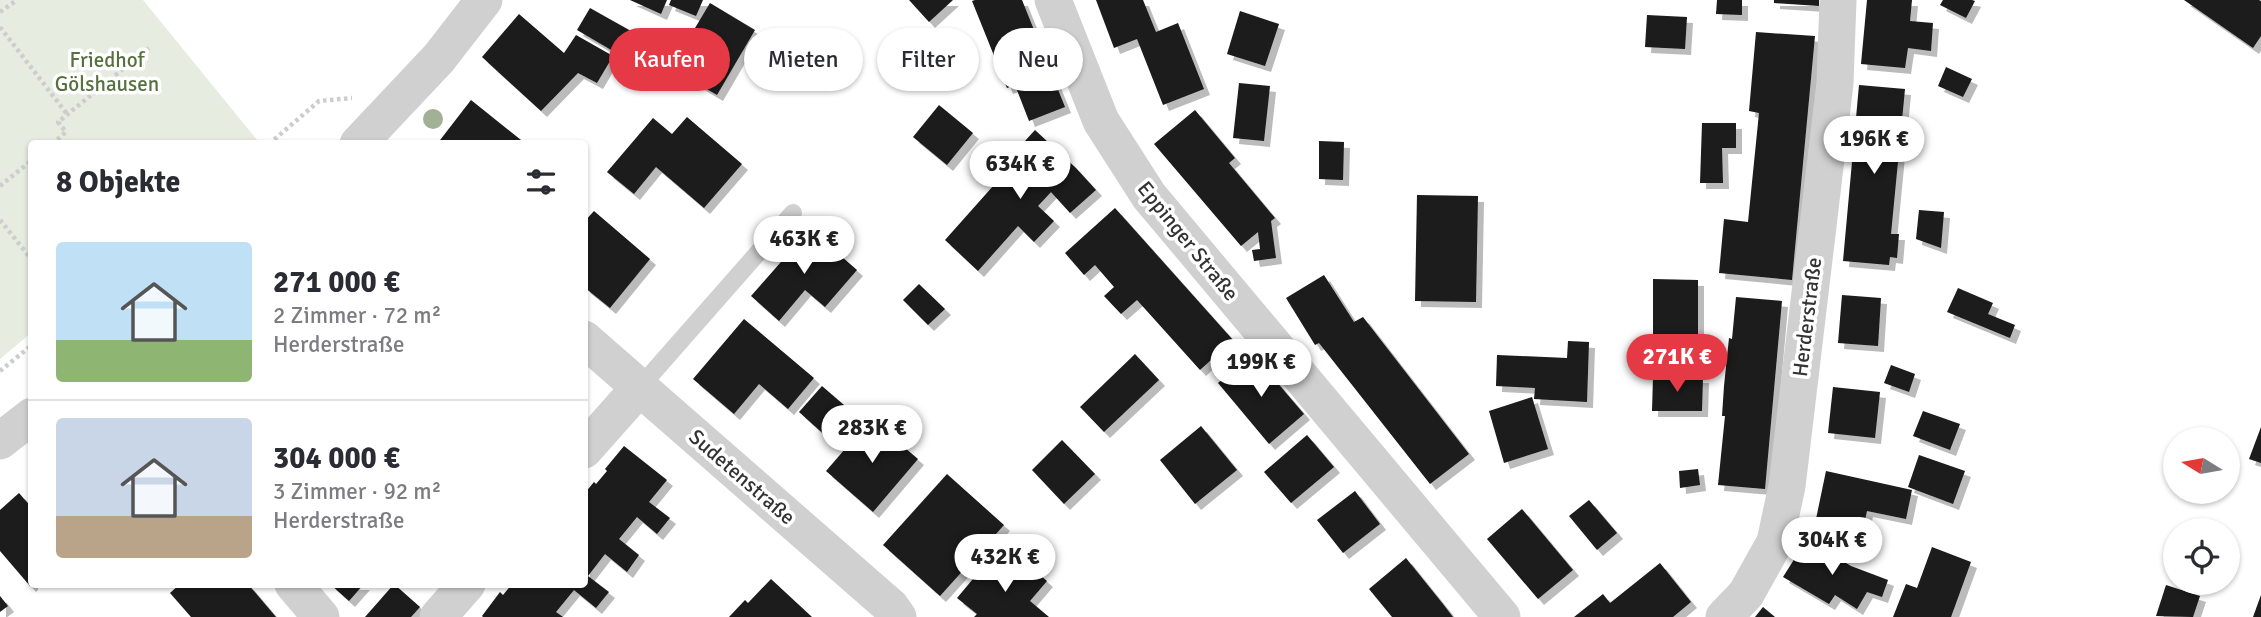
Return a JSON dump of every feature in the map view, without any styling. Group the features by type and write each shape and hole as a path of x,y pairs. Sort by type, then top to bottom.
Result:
{"street":[{"path":"361,140 439,58 484,0"},
{"name":"Eppinger Straße","path":"1053,0 1101,121 1149,196 1502,617"},
{"name":"Herderstraße","path":"1724,617 1746,594 1775,542 1787,486 1835,83 1838,0"},
{"name":"Sudetenstraße","path":"588,342 891,607 898,617"},
{"path":"588,446 640,387"},
{"path":"0,441 28,419"},
{"path":"296,588 321,617"},
{"path":"438,617 463,588"}],"lane":[{"path":"640,387 793,213"}],"path":[{"path":"0,12 17,0"},
{"path":"0,27 67,114"},
{"path":"57,140 66,132 58,122 149,48"},
{"path":"274,140 319,101 405,94"},
{"path":"0,186 28,163"},
{"path":"0,220 28,255"},
{"path":"0,371 28,348"}],"green space":[{"name":"Friedhof Gölshausen","path":"0,0 143,0 257,140 28,140 28,336 0,359"}],"building":[{"path":"630,0 667,0 661,14"},
{"path":"671,0 703,0 696,16 669,5"},
{"path":"909,0 953,0 929,22"},
{"path":"1022,0 1033,28 993,28 993,53 972,1"},
{"path":"1096,0 1143,0 1156,32 1178,23 1204,89 1163,105 1137,39 1114,48"},
{"path":"1717,0 1742,0 1742,15 1716,14"},
{"path":"1774,0 1819,0 1819,6 1774,3"},
{"path":"1867,0 1912,0 1910,21 1933,23 1931,51 1908,48 1905,68 1861,64"},
{"path":"1943,0 1975,1 1966,18 1940,5"},
{"path":"2184,0 2259,0 2261,36 2253,48"},
{"path":"710,3 752,28 744,28 744,49 730,73 730,28 695,28"},
{"path":"590,8 626,28 609,28 609,49 577,30"},
{"path":"1240,11 1279,24 1265,66 1227,54"},
{"path":"519,14 564,53 576,35 609,54 609,63 597,83 578,73 541,111 482,57"},
{"path":"1647,15 1687,17 1685,49 1645,47"},
{"path":"1756,32 1815,36 1792,280 1719,273 1724,219 1748,222 1759,113 1749,111"},
{"path":"1946,67 1972,79 1963,97 1938,86"},
{"path":"1239,83 1270,86 1264,141 1233,138"},
{"path":"1859,85 1905,89 1891,234 1899,234 1897,258 1890,257 1889,265 1843,261"},
{"path":"1017,91 1059,91 1065,107 1029,121"},
{"path":"471,100 521,140 440,140"},
{"path":"939,105 973,133 947,165 913,137"},
{"path":"1195,110 1235,158 1229,163 1275,218 1271,221 1276,258 1254,261 1252,250 1260,249 1258,232 1241,246 1154,144"},
{"path":"687,117 742,164 704,208 656,167 634,194 607,172 653,118 672,134"},
{"path":"1702,123 1736,123 1736,148 1722,148 1723,183 1700,183"},
{"path":"1035,130 1096,190 1070,213 1051,192 1038,206 1054,221 1034,242 1018,226 978,271 945,240 1010,167 1005,163"},
{"path":"1319,141 1344,142 1343,180 1319,179"},
{"path":"1417,195 1478,196 1476,302 1415,301"},
{"path":"1115,208 1233,340 1200,370 1137,300 1121,314 1104,296 1114,287 1095,265 1084,275 1065,253"},
{"path":"1919,210 1944,212 1941,248 1916,239"},
{"path":"594,211 650,259 610,308 588,290 588,218"},
{"path":"810,229 857,270 825,307 805,290 779,321 751,296"},
{"path":"1324,275 1354,322 1363,317 1469,454 1430,484 1319,343 1315,345 1286,298"},
{"path":"1653,279 1698,280 1698,339 1653,339"},
{"path":"919,284 945,309 928,325 903,300"},
{"path":"1958,288 1993,303 1988,314 2015,325 2010,338 1947,312"},
{"path":"1842,295 1881,298 1878,346 1838,343"},
{"path":"1736,297 1782,301 1765,489 1718,485 1725,416 1722,416 1724,386"},
{"path":"744,319 814,378 788,409 759,384 734,414 693,379"},
{"path":"1568,341 1589,342 1587,402 1534,399 1535,388 1496,386 1497,355 1567,358"},
{"path":"1252,353 1304,414 1269,444 1218,383"},
{"path":"1135,354 1159,380 1104,432 1080,407"},
{"path":"1891,365 1915,374 1909,392 1884,383"},
{"path":"1653,377 1703,377 1702,411 1652,411"},
{"path":"822,386 851,411 828,438 799,412"},
{"path":"1833,387 1880,392 1875,438 1828,433"},
{"path":"1532,397 1548,449 1504,463 1489,411"},
{"path":"1923,411 1960,424 1950,450 1913,436"},
{"path":"871,419 918,459 873,512 826,471"},
{"path":"1201,426 1237,470 1195,504 1160,460"},
{"path":"2261,427 2261,463 2249,459"},
{"path":"1307,435 1334,467 1291,503 1264,472"},
{"path":"1062,440 1095,474 1064,504 1032,470"},
{"path":"624,446 667,480 649,502 670,518 657,534 637,517 619,539 639,555 627,572 605,554 588,576 588,489 607,471 605,469"},
{"path":"1919,455 1965,471 1953,504 1908,487"},
{"path":"1698,469 1700,485 1680,488 1679,471"},
{"path":"1826,471 1912,490 1906,519 1867,511 1863,529 1816,519"},
{"path":"947,474 1004,525 940,596 883,545"},
{"path":"1355,491 1380,524 1343,553 1317,520"},
{"path":"19,493 28,503 28,584 0,551 0,510"},
{"path":"1589,500 1617,533 1597,550 1569,516"},
{"path":"1522,509 1573,570 1538,599 1487,539"},
{"path":"1807,539 1851,566 1888,580 1882,597 1867,592 1857,609 1835,595 1829,604 1783,577"},
{"path":"1932,547 1971,562 1951,617 1893,617 1906,584 1917,588"},
{"path":"1406,558 1453,617 1392,617 1369,589"},
{"path":"1021,559 1047,581 1030,601 1049,617 974,617 977,614 957,598 983,567 1002,583"},
{"path":"1660,563 1691,602 1673,617 1574,617 1603,594 1610,603"},
{"path":"588,576 609,592 596,608 574,590 556,612 563,617 483,617 500,592 503,595 509,588 588,588"},
{"path":"771,579 812,617 729,617 745,600 748,603"},
{"path":"176,588 251,588 276,617 191,617 170,593"},
{"path":"334,588 360,588 349,601"},
{"path":"390,588 399,588 420,607 411,617 365,617"},
{"path":"2163,594 2200,596 2193,617 2156,616"},
{"path":"2261,595 2261,617 2253,617"},
{"path":"0,596 8,606 0,612"},
{"path":"1763,607 1775,617 1755,617"}]}
